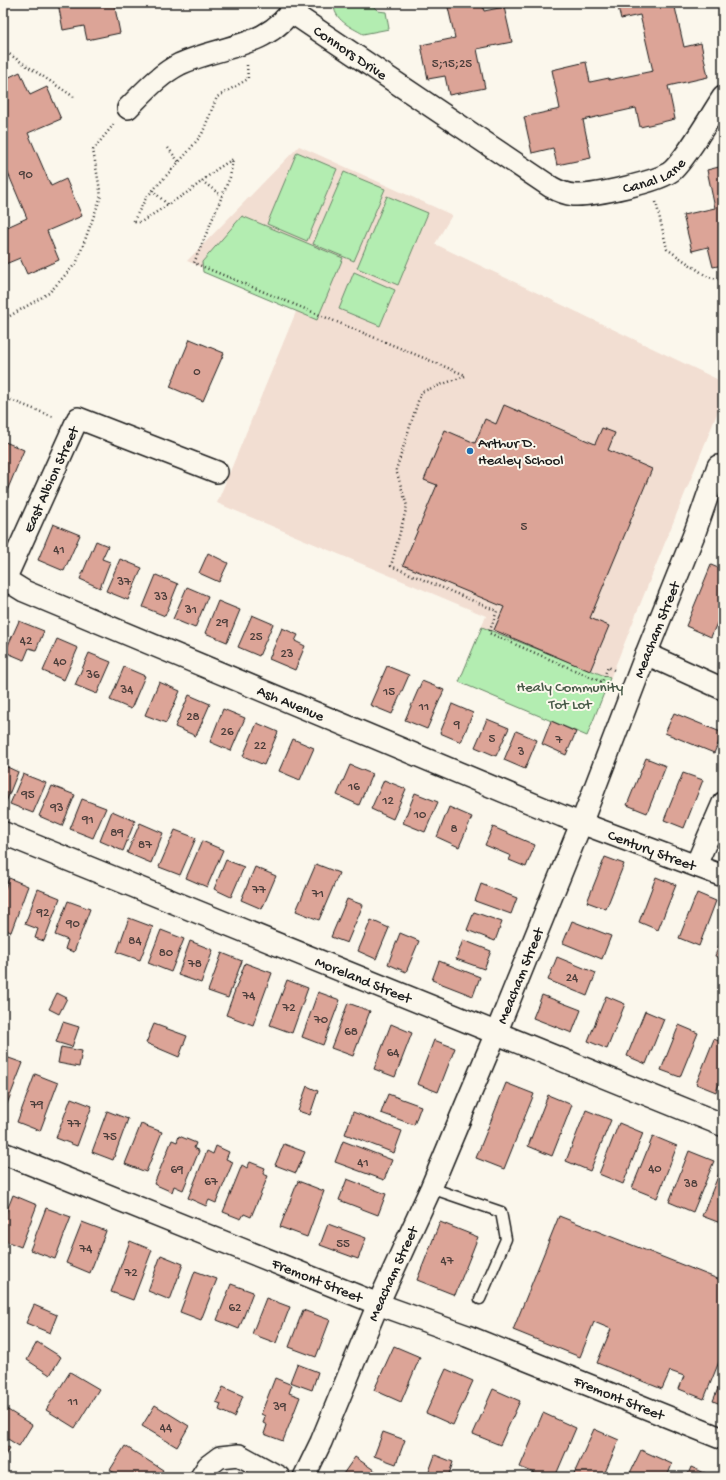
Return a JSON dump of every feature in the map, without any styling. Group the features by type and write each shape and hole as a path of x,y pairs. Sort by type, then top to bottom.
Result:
{"street":[{"name":"Connors Drive","path":"128,108 164,75 179,65 266,34 279,26 294,8 551,187"},
{"name":"Canal Lane","path":"551,187 561,192 579,195 651,181 667,174 676,167 723,97"},
{"path":"76,422 216,472"},
{"name":"East Albion Street","path":"4,580 76,422"},
{"name":"Meacham Street","path":"304,1477 321,1442 378,1304 430,1188 581,824 646,654 695,532 718,466"},
{"name":"Ash Avenue","path":"4,580 31,594 581,824"},
{"path":"646,654 723,689"},
{"path":"696,865 723,804"},
{"name":"Century Street","path":"581,824 723,876"},
{"name":"Moreland Street","path":"3,833 495,1034 723,1125"},
{"name":"Fremont Street","path":"3,1153 378,1304 468,1336 723,1439"},
{"path":"201,1477 208,1466 220,1457 239,1455 279,1477"}],"lane":[{"path":"430,1188 501,1212 506,1239 480,1299"}],"path":[{"path":"3,50 74,97"},
{"path":"248,67 248,79 217,97 202,134 179,162 152,190 133,222 141,222 168,205 233,159 230,177 194,263 465,375 421,392 396,470 407,506 391,566 496,611 489,633 602,682 608,667 616,671"},
{"path":"3,320 49,293 77,262 101,196 93,150 128,108"},
{"path":"168,148 179,162"},
{"path":"202,181 222,196"},
{"path":"651,181 667,249 708,278 723,280"},
{"path":"152,190 168,205"},
{"path":"3,397 76,422"}],"shaded area":[{"name":"Arthur D. Healey School","path":"299,146 452,215 435,244 723,382 723,399 587,736 459,682 486,616 217,503 298,307 187,261"}],"green space":[{"path":"334,3 370,3 378,11 386,12 389,29 363,34 348,26 336,14"},
{"path":"297,152 337,169 307,241 267,224"},
{"path":"344,172 385,189 354,261 313,244"},
{"path":"387,196 428,213 398,285 357,268"},
{"path":"242,216 343,258 317,320 203,272 202,262"},
{"path":"354,272 395,290 380,326 339,309"},
{"name":"Healy Community Tot Lot","path":"482,627 610,678 587,736 459,682"}],"building":[{"path":"58,3 114,3 120,33 87,40 84,26 63,30"},
{"path":"447,3 482,3 484,11 504,7 512,42 477,49 485,88 449,95 445,76 428,79 421,45 455,38"},
{"path":"617,3 674,3 684,47 701,43 708,77 668,86 675,119 640,127 636,108 583,120 591,158 557,165 553,148 532,153 524,117 560,109 552,70 586,62 590,82 609,78 609,80 653,71 640,15 621,19"},
{"path":"20,72 30,95 47,87 61,119 28,133 51,186 66,179 82,216 47,231 59,260 27,274 20,258 3,265 3,229 27,218 5,166 3,167 3,129 7,128 3,119 3,80"},
{"path":"723,166 723,265 713,267 708,247 692,251 683,215 715,208 707,170"},
{"path":"190,339 224,353 203,401 170,387"},
{"path":"504,405 595,444 602,428 615,433 608,450 652,469 590,618 609,626 590,671 494,630 504,607 403,565 437,485 424,480 445,430 475,443 485,419 496,424"},
{"path":"3,441 24,450 4,498 3,498"},
{"path":"53,524 80,535 64,571 38,560"},
{"path":"96,541 108,546 102,559 110,562 100,588 80,579"},
{"path":"208,553 228,563 219,582 199,573"},
{"path":"120,559 142,568 128,600 106,591"},
{"path":"711,565 723,570 723,609 711,637 686,626"},
{"path":"156,575 178,584 165,616 143,607"},
{"path":"187,587 208,596 195,628 173,619"},
{"path":"218,601 240,610 227,642 205,633"},
{"path":"252,615 273,624 259,656 238,647"},
{"path":"19,621 44,631 36,650 29,648 24,660 5,652"},
{"path":"282,628 298,635 295,641 305,646 295,670 269,659"},
{"path":"57,639 78,648 64,680 43,671"},
{"path":"89,653 111,662 97,694 75,685"},
{"path":"387,666 409,675 392,714 370,705"},
{"path":"124,667 145,676 131,709 110,700"},
{"path":"422,681 444,690 427,729 405,720"},
{"path":"159,682 180,691 166,723 145,715"},
{"path":"189,695 210,704 196,736 175,727"},
{"path":"452,704 473,713 461,742 440,733"},
{"path":"223,709 245,718 231,751 210,742"},
{"path":"674,713 723,733 714,753 665,733"},
{"path":"487,719 509,728 496,756 475,747"},
{"path":"551,721 576,732 566,755 542,744"},
{"path":"257,723 278,732 264,765 243,756"},
{"path":"516,731 537,740 525,769 504,760"},
{"path":"293,739 314,748 300,780 279,771"},
{"path":"646,758 666,766 647,813 627,805"},
{"path":"3,765 18,772 6,802 3,801"},
{"path":"350,765 372,774 359,805 337,795"},
{"path":"683,773 703,780 684,828 664,820"},
{"path":"23,774 46,783 33,813 10,804"},
{"path":"384,780 406,789 393,819 371,809"},
{"path":"52,786 75,795 62,826 39,816"},
{"path":"415,793 438,802 425,832 403,823"},
{"path":"82,799 106,808 93,838 70,829"},
{"path":"449,807 472,817 459,847 437,837"},
{"path":"112,811 135,821 123,851 100,841"},
{"path":"140,823 163,833 151,863 127,853"},
{"path":"493,827 535,845 526,867 509,860 511,856 485,845"},
{"path":"175,830 196,838 180,875 159,867"},
{"path":"202,841 223,850 207,887 186,878"},
{"path":"605,857 624,864 606,909 587,902"},
{"path":"226,860 244,867 231,897 214,889"},
{"path":"316,864 339,873 319,920 296,911"},
{"path":"255,867 276,876 262,909 241,900"},
{"path":"656,877 676,885 658,930 639,922"},
{"path":"9,878 28,886 11,932 3,929 3,894"},
{"path":"481,884 517,898 511,914 475,901"},
{"path":"38,889 60,898 44,941 35,938 38,929 25,924"},
{"path":"697,893 716,901 699,946 679,938"},
{"path":"347,899 363,905 347,943 331,937"},
{"path":"68,901 90,909 74,952 65,949 68,940 55,935"},
{"path":"474,912 502,922 495,941 467,930"},
{"path":"129,918 153,927 140,960 117,952"},
{"path":"371,920 389,928 376,959 358,951"},
{"path":"572,921 611,936 602,959 563,943"},
{"path":"161,930 184,939 171,972 148,963"},
{"path":"400,933 419,941 406,972 388,964"},
{"path":"723,935 723,959 715,956"},
{"path":"463,940 491,951 484,969 456,959"},
{"path":"190,941 213,950 201,983 178,975"},
{"path":"222,953 242,961 228,998 208,991"},
{"path":"557,957 596,973 587,996 548,980"},
{"path":"439,961 480,977 473,996 432,980"},
{"path":"245,963 272,973 253,1025 226,1015"},
{"path":"287,980 308,988 292,1033 270,1025"},
{"path":"318,992 340,1000 323,1045 302,1037"},
{"path":"57,993 67,998 59,1014 49,1009"},
{"path":"542,995 581,1010 572,1033 533,1018"},
{"path":"606,996 625,1004 607,1049 588,1041"},
{"path":"348,1003 370,1011 353,1056 331,1048"},
{"path":"645,1011 664,1019 646,1064 627,1056"},
{"path":"63,1022 79,1027 72,1047 56,1042"},
{"path":"154,1024 187,1036 179,1057 146,1043"},
{"path":"391,1024 412,1033 395,1077 374,1069"},
{"path":"679,1025 698,1033 680,1077 661,1070"},
{"path":"714,1039 723,1043 723,1074 716,1092 696,1084"},
{"path":"434,1040 455,1048 438,1092 417,1084"},
{"path":"61,1047 82,1051 79,1067 58,1063"},
{"path":"3,1056 23,1063 7,1104 3,1103"},
{"path":"35,1074 58,1083 40,1131 17,1122"},
{"path":"506,1083 534,1094 504,1169 476,1158"},
{"path":"307,1086 318,1091 310,1115 298,1111"},
{"path":"388,1094 421,1106 414,1125 381,1113"},
{"path":"548,1095 572,1105 552,1156 528,1146"},
{"path":"71,1098 92,1106 77,1146 56,1138"},
{"path":"586,1110 611,1120 590,1171 566,1161"},
{"path":"107,1111 128,1119 113,1160 92,1152"},
{"path":"353,1112 402,1131 394,1153 345,1134"},
{"path":"619,1123 643,1133 623,1184 599,1174"},
{"path":"141,1124 162,1132 146,1172 125,1164"},
{"path":"179,1136 196,1143 194,1148 199,1151 183,1190 174,1186 172,1192 154,1184 172,1140 177,1142"},
{"path":"653,1136 677,1146 657,1198 632,1188"},
{"path":"343,1141 392,1160 384,1180 335,1162"},
{"path":"284,1144 305,1152 296,1173 275,1165"},
{"path":"216,1146 229,1152 226,1159 233,1162 216,1203 209,1200 206,1206 188,1198 207,1151 213,1154"},
{"path":"689,1151 714,1161 693,1212 669,1202"},
{"path":"250,1162 265,1168 263,1174 268,1176 251,1217 244,1214 241,1219 223,1212 242,1165 247,1168"},
{"path":"723,1164 723,1224 702,1216"},
{"path":"347,1179 386,1194 378,1215 339,1200"},
{"path":"298,1181 324,1191 307,1237 280,1227"},
{"path":"13,1195 37,1205 21,1247 3,1240 3,1220"},
{"path":"46,1208 71,1217 55,1259 30,1250"},
{"path":"559,1216 723,1281 723,1352 704,1399 679,1389 684,1376 670,1371 662,1389 597,1363 611,1329 594,1322 580,1357 513,1330"},
{"path":"82,1222 106,1231 90,1273 66,1263"},
{"path":"440,1222 478,1237 455,1295 417,1280"},
{"path":"328,1224 366,1238 358,1259 320,1245"},
{"path":"130,1241 152,1250 133,1300 111,1292"},
{"path":"161,1255 183,1264 170,1300 148,1291"},
{"path":"195,1271 217,1279 201,1320 180,1312"},
{"path":"231,1284 253,1292 239,1329 217,1320"},
{"path":"266,1298 290,1307 276,1343 252,1334"},
{"path":"34,1305 57,1315 50,1333 26,1323"},
{"path":"303,1310 330,1320 316,1357 289,1347"},
{"path":"37,1342 61,1357 50,1375 27,1360"},
{"path":"394,1346 420,1357 401,1402 374,1390"},
{"path":"297,1364 318,1372 312,1390 290,1382"},
{"path":"446,1369 473,1381 453,1425 426,1413"},
{"path":"70,1372 99,1389 75,1428 46,1410"},
{"path":"723,1376 723,1405 713,1401"},
{"path":"275,1378 292,1385 289,1393 300,1397 283,1441 264,1434 267,1425 263,1423 265,1416 261,1414"},
{"path":"223,1387 243,1396 234,1417 219,1410 221,1404 216,1402"},
{"path":"493,1389 520,1401 500,1445 473,1434"},
{"path":"155,1405 189,1426 177,1447 142,1426"},
{"path":"3,1407 32,1425 19,1446 3,1436"},
{"path":"543,1413 576,1428 555,1477 544,1477 520,1467"},
{"path":"594,1429 619,1440 603,1477 575,1477 573,1476"},
{"path":"383,1432 405,1440 396,1464 374,1456"},
{"path":"3,1444 10,1448 3,1459"},
{"path":"125,1446 163,1470 159,1477 121,1477 110,1470"},
{"path":"641,1450 672,1464 667,1477 639,1477 630,1473"},
{"path":"435,1455 453,1462 448,1477 427,1477"},
{"path":"355,1457 384,1477 341,1477"},
{"path":"691,1467 714,1477 687,1477"},
{"path":"390,1470 402,1477 386,1477"},
{"path":"480,1473 491,1477 479,1477"}],"place":[{"name":"Arthur D. Healey School","path":"470,451"}]}
